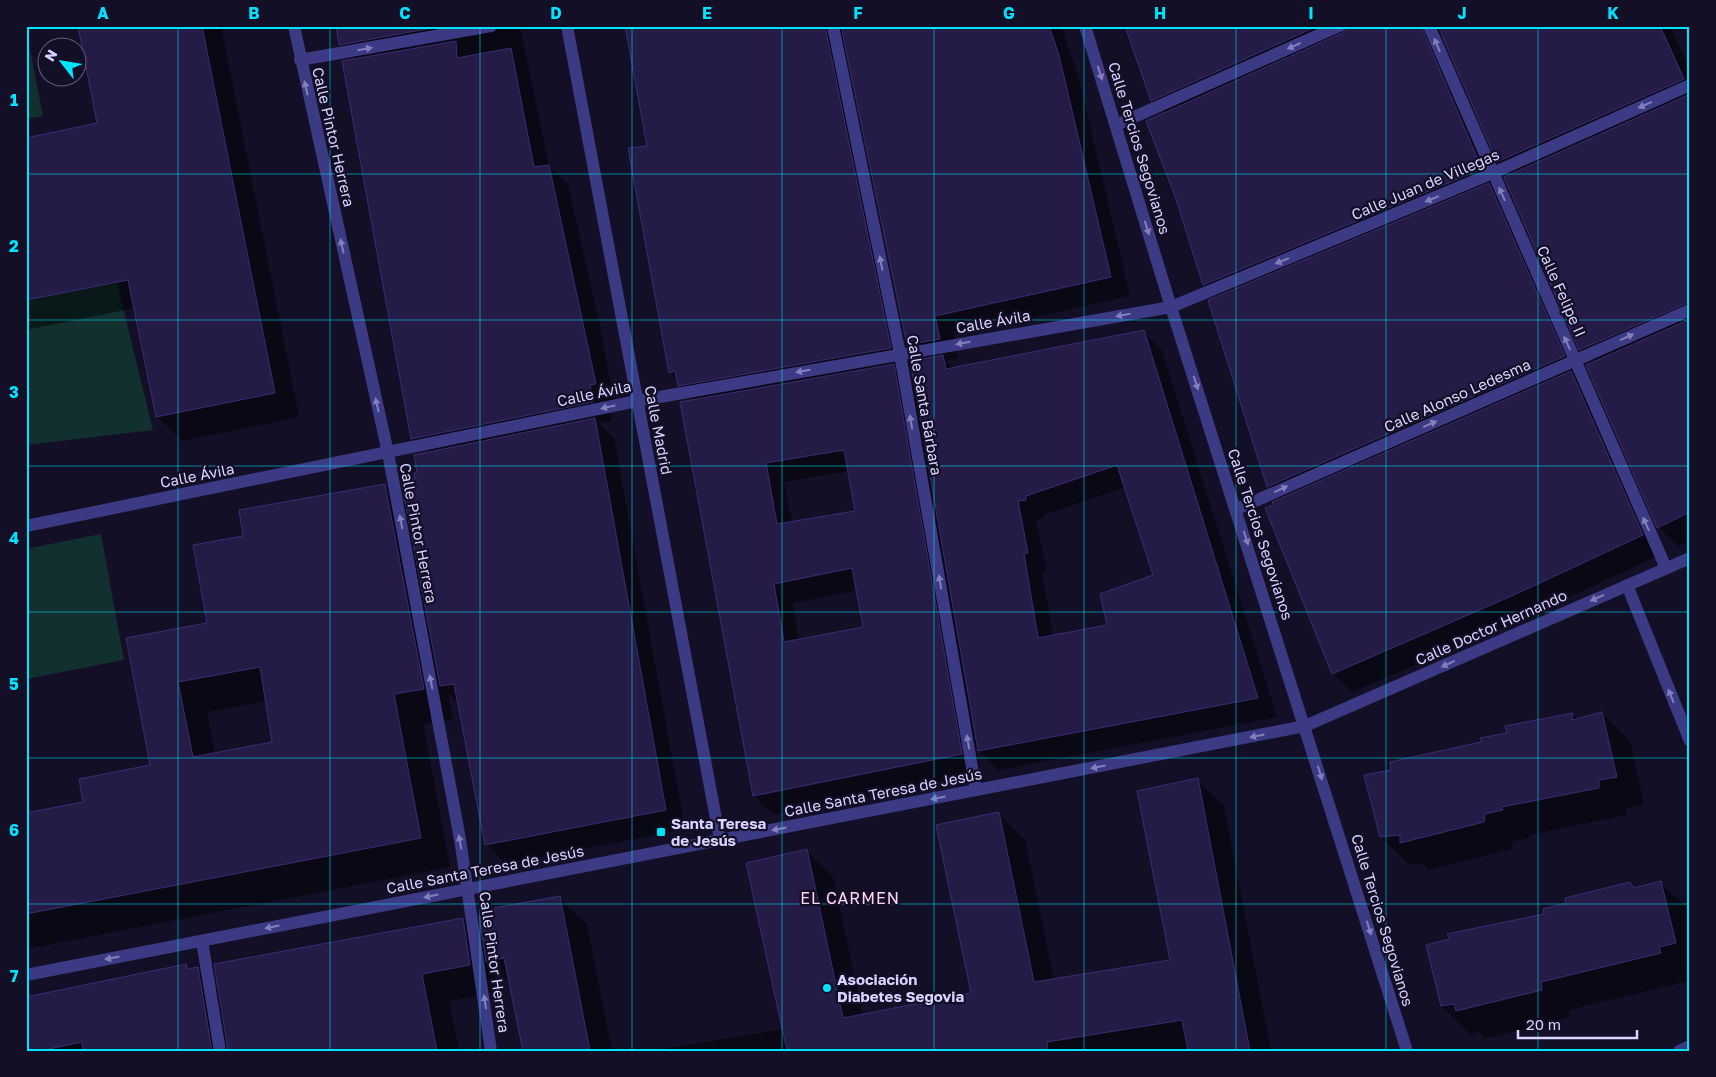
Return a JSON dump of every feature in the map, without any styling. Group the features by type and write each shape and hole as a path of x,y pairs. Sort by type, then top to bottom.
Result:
{"street":[{"name":"Calle Pintor Herrera","path":"294,26 388,453 468,889 491,1051"},
{"path":"300,60 491,26"},
{"name":"Calle Madrid","path":"567,26 720,840"},
{"name":"Calle Santa Bárbara","path":"833,26 900,354 976,790"},
{"name":"Calle Tercios Segovianos","path":"1085,26 1171,307 1237,509 1407,1051"},
{"path":"1116,125 1338,26"},
{"name":"Calle Felipe II","path":"1429,26 1666,568"},
{"name":"Calle Juan de Villegas","path":"1171,307 1493,174 1690,85"},
{"name":"Calle Ávila","path":"26,526 637,401 1171,307"},
{"name":"Calle Alonso Ledesma","path":"1237,509 1690,310"},
{"name":"Calle Doctor Hernando","path":"1305,726 1690,558"},
{"path":"1627,585 1690,741"},
{"name":"Calle Santa Teresa de Jesús","path":"26,975 1305,726"},
{"path":"202,941 220,1051"},
{"path":"1679,1051 1690,1046"}],"green space":[{"path":"26,29 43,116 26,119"},
{"path":"117,283 153,430 26,445 26,300"},
{"path":"101,534 124,660 26,679 26,549"}],"building":[{"path":"78,26 202,26 275,393 156,417 128,280 26,300 26,138 97,123 88,77 88,38 80,38"},
{"path":"336,26 443,26 339,45"},
{"path":"625,26 825,26 891,348 678,386 675,371 669,373 628,148 647,146"},
{"path":"841,26 1049,26 1059,55 1111,277 935,316 940,339 907,345"},
{"path":"1125,26 1318,26 1151,101"},
{"path":"1347,26 1421,26 1482,169 1203,285 1176,199 1146,121 1342,33"},
{"path":"1438,26 1660,26 1684,79 1497,162"},
{"path":"456,41 457,58 511,48 534,167 549,165 596,384 590,385 593,402 411,439 342,61"},
{"path":"1690,94 1690,302 1579,350 1504,177"},
{"path":"1489,183 1565,356 1267,487 1208,300"},
{"path":"1690,319 1690,512 1657,528 1586,365"},
{"path":"1144,330 1258,698 978,751 910,361 943,355 946,369","holes":["1117,465 1153,575 1100,594 1107,625 1038,638 1024,554 1028,553 1018,501 1026,500 1026,496"]},
{"path":"894,364 962,754 753,796 680,402","holes":["844,450 855,511 777,524 766,463","852,568 863,627 784,642 774,584"]},
{"path":"1571,371 1643,535 1514,595 1332,674 1265,508 1273,505 1272,502"},
{"path":"595,418 666,810 485,845 454,684 440,686 401,481 415,479 414,473 417,473 414,455"},
{"path":"385,484 424,689 394,694 421,838 26,914 26,813 83,802 79,779 150,765 126,638 207,623 193,545 243,536 239,510","holes":["260,667 272,742 193,757 178,682"]},
{"path":"1602,712 1617,777 1599,780 1599,788 1502,807 1503,810 1485,814 1484,822 1400,843 1400,835 1380,837 1364,775 1391,770 1390,762 1481,742 1480,738 1507,733 1505,726 1573,713 1572,720"},
{"path":"1198,778 1250,1051 1188,1051 1182,1020 1047,1042 1048,1051 787,1051 746,863 807,849 843,1018 971,993 936,825 999,812 1034,982 1170,960 1137,791"},
{"path":"1661,881 1676,943 1659,947 1661,953 1541,982 1542,990 1456,1011 1454,1004 1441,1006 1426,945 1450,939 1447,934 1544,914 1543,909 1566,903 1565,898 1630,882 1634,888"},
{"path":"560,896 590,1051 523,1051 504,958 486,962 479,915 495,912 494,908"},
{"path":"463,918 470,965 422,974 437,1051 228,1051 214,964"},
{"path":"186,964 187,969 198,967 212,1051 83,1051 82,1042 39,1051 26,1051 26,997"}],"place":[{"name":"Santa Teresa de Jesús","path":"661,832"},
{"name":"Asociación Diabetes Segovia","path":"827,988"}],"district":[{"name":"EL CARMEN","path":"850,898"}]}
